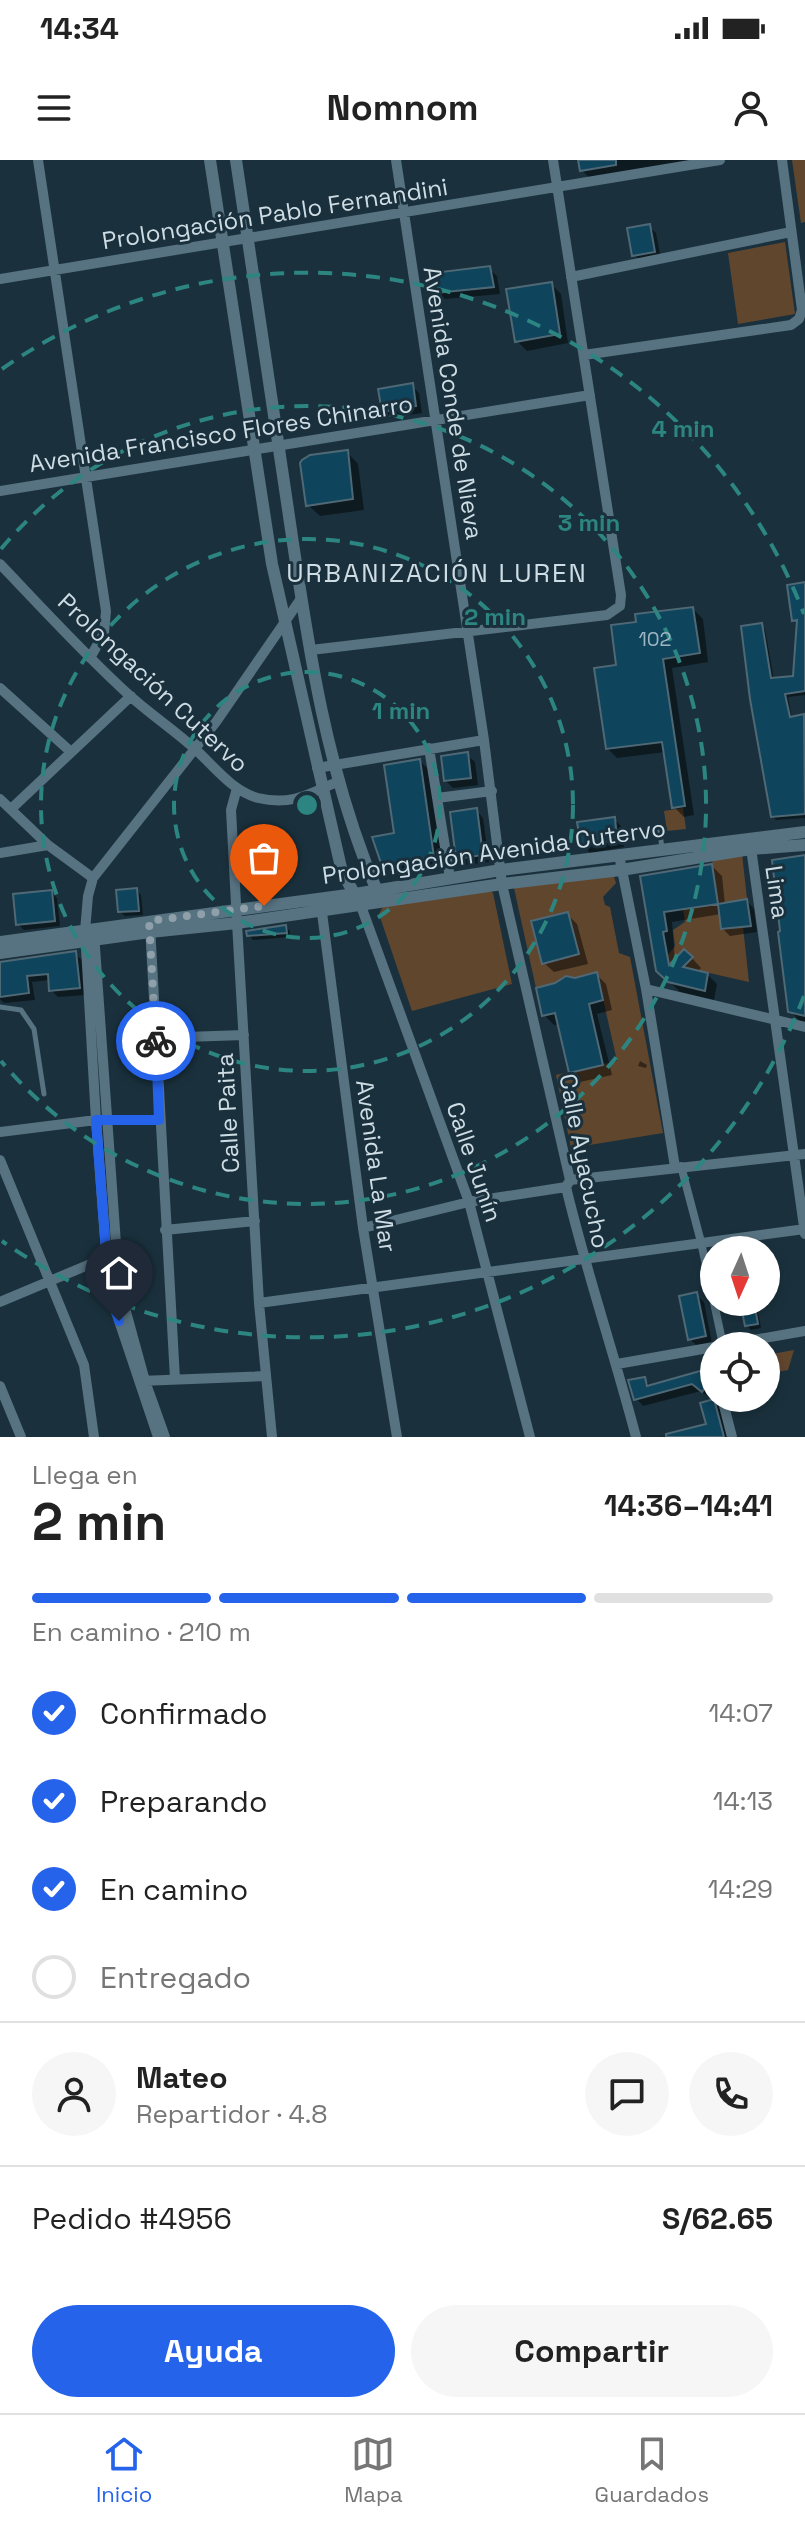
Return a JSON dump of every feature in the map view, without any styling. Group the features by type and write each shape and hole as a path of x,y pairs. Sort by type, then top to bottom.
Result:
{"street":[{"path":"38,160 57,270 107,621 90,658"},
{"path":"210,160 272,564 342,872 358,900"},
{"path":"236,160 302,597 333,765 377,891"},
{"name":"Avenida Conde de Nieva","path":"396,160 492,791 503,887"},
{"path":"311,650 607,615 620,606 621,595 553,160"},
{"name":"Prolongación Pablo Fernandini","path":"0,279 557,188 655,166 720,160"},
{"path":"584,355 795,323 802,310 782,160"},
{"path":"571,277 791,232"},
{"name":"Avenida Francisco Flores Chinarro","path":"0,491 590,395"},
{"name":"Prolongación Cutervo","path":"0,564 90,658 237,788 260,798 283,800 310,796 339,781"},
{"path":"165,1437 109,1291 90,935 86,916 88,896 93,878 195,749 302,597"},
{"path":"0,688 71,752"},
{"path":"11,809 131,696"},
{"path":"317,768 484,740"},
{"path":"429,748 450,878"},
{"name":"Calle Paita","path":"237,788 231,810 236,917 259,1303 272,1437"},
{"path":"437,798 492,791"},
{"path":"0,799 48,845 93,878"},
{"name":"Prolongación Avenida Cutervo","path":"0,942 90,935 321,904 503,887 621,870 805,832"},
{"name":"Prolongación Avenida Cutervo","path":"358,900 377,891 450,878 662,849 751,844 805,845"},
{"name":"Lima","path":"751,844 774,1019 799,1155 805,1235"},
{"path":"0,853 48,845"},
{"path":"619,855 678,1166 700,1239"},
{"path":"321,904 338,885 342,872"},
{"name":"Calle Ayacucho","path":"503,887 582,1258 617,1364 636,1437"},
{"name":"Calle Junín","path":"358,900 469,1202 530,1437"},
{"name":"Avenida La Mar","path":"321,904 363,1228 397,1437"},
{"path":"150,927 175,1379"},
{"name":"Prolongación Avenida Cutervo","path":"0,953 90,935"},
{"path":"646,989 805,1027"},
{"path":"156,1038 244,1035"},
{"path":"0,1132 101,1121 159,1120"},
{"path":"101,1121 119,1286 158,1437"},
{"path":"363,1228 469,1202 568,1184 678,1166 799,1155"},
{"path":"0,1160 84,1365 94,1437"},
{"path":"165,1230 255,1221"},
{"path":"749,1236 804,1229"},
{"path":"259,1303 700,1242"},
{"path":"0,1302 107,1257"},
{"path":"780,1335 805,1331"},
{"path":"617,1364 700,1349"},
{"path":"142,1381 266,1376"},
{"path":"0,1386 21,1437"},
{"path":"726,1412 732,1437"}],"lane":[{"path":"659,826 662,849"},
{"path":"0,1007 21,1010 34,1029 44,1094"}],"shaded area":[{"path":"792,160 805,160 805,222 801,223"},
{"path":"785,242 795,314 738,324 728,253"},
{"path":"683,808 686,829 667,831 664,811"},
{"path":"742,854 747,899 718,904 721,929 743,927 749,982 683,967 693,957 684,949 668,965 667,956 675,946 673,930 685,922 683,909 717,904 712,859"},
{"path":"613,874 616,883 603,897 605,905 610,907 619,953 630,957 663,1133 571,1148 556,1075 617,1061 597,972 575,978 566,976 555,983 536,988 514,888","holes":["568,912 579,954 542,963 531,922"]},
{"path":"486,888 493,893 512,984 412,1011 379,914 385,903"},
{"path":"794,1350 788,1370 780,1371 780,1352"}],"building":[{"path":"578,160 616,160 616,165 580,171"},
{"path":"650,224 655,252 632,256 627,228"},
{"path":"490,266 494,287 436,293 433,273"},
{"path":"552,282 560,334 515,342 506,289"},
{"path":"413,383 416,406 382,412 378,389"},
{"path":"348,450 353,499 306,506 302,460 310,455"},
{"path":"805,582 805,691 785,694 790,717 804,714 805,814 771,817 750,699 741,626 762,623 771,678 793,676 797,620 792,621 787,585"},
{"path":"693,607 700,653 663,659 685,806 672,808 662,742 606,749 594,668 616,665 611,625 636,622 635,614"},
{"path":"468,752 471,778 444,781 441,756"},
{"path":"420,759 434,857 382,866 372,837 394,833 384,765"},
{"path":"477,808 483,855 456,859 450,812"},
{"path":"615,817 617,840 581,846 577,822"},
{"path":"805,855 805,1016 788,1012 772,860"},
{"path":"712,864 718,904 664,912 667,931 663,932 669,965 684,949 693,957 683,967 708,973 705,991 668,982 656,971 640,876"},
{"path":"137,888 139,911 118,912 116,890"},
{"path":"52,890 55,921 16,925 13,894"},
{"path":"747,899 751,926 721,929 718,904"},
{"path":"568,912 579,954 542,964 531,921"},
{"path":"286,925 287,933 247,936 246,931"},
{"path":"76,951 80,988 49,991 48,974 27,976 29,993 0,997 0,962"},
{"path":"597,972 603,1000 589,1004 603,1065 569,1073 555,1013 542,1016 536,988 555,983 566,976 575,978"},
{"path":"697,1292 705,1332 700,1332 700,1337 688,1340 679,1296"},
{"path":"743,1316 757,1316 758,1324 745,1326"},
{"path":"700,1371 700,1390 692,1384 634,1400 628,1380 645,1377 647,1386"},
{"path":"703,1412 717,1412 724,1437 666,1437 666,1434 706,1424"}],"way so far":[{"path":"156,1041 149,921 264,906"}],"district":[{"name":"URBANIZACIÓN LUREN","path":"437,573"}],"route":[{"path":"119,1321 109,1291 96,1120 159,1120 156,1041"}]}
